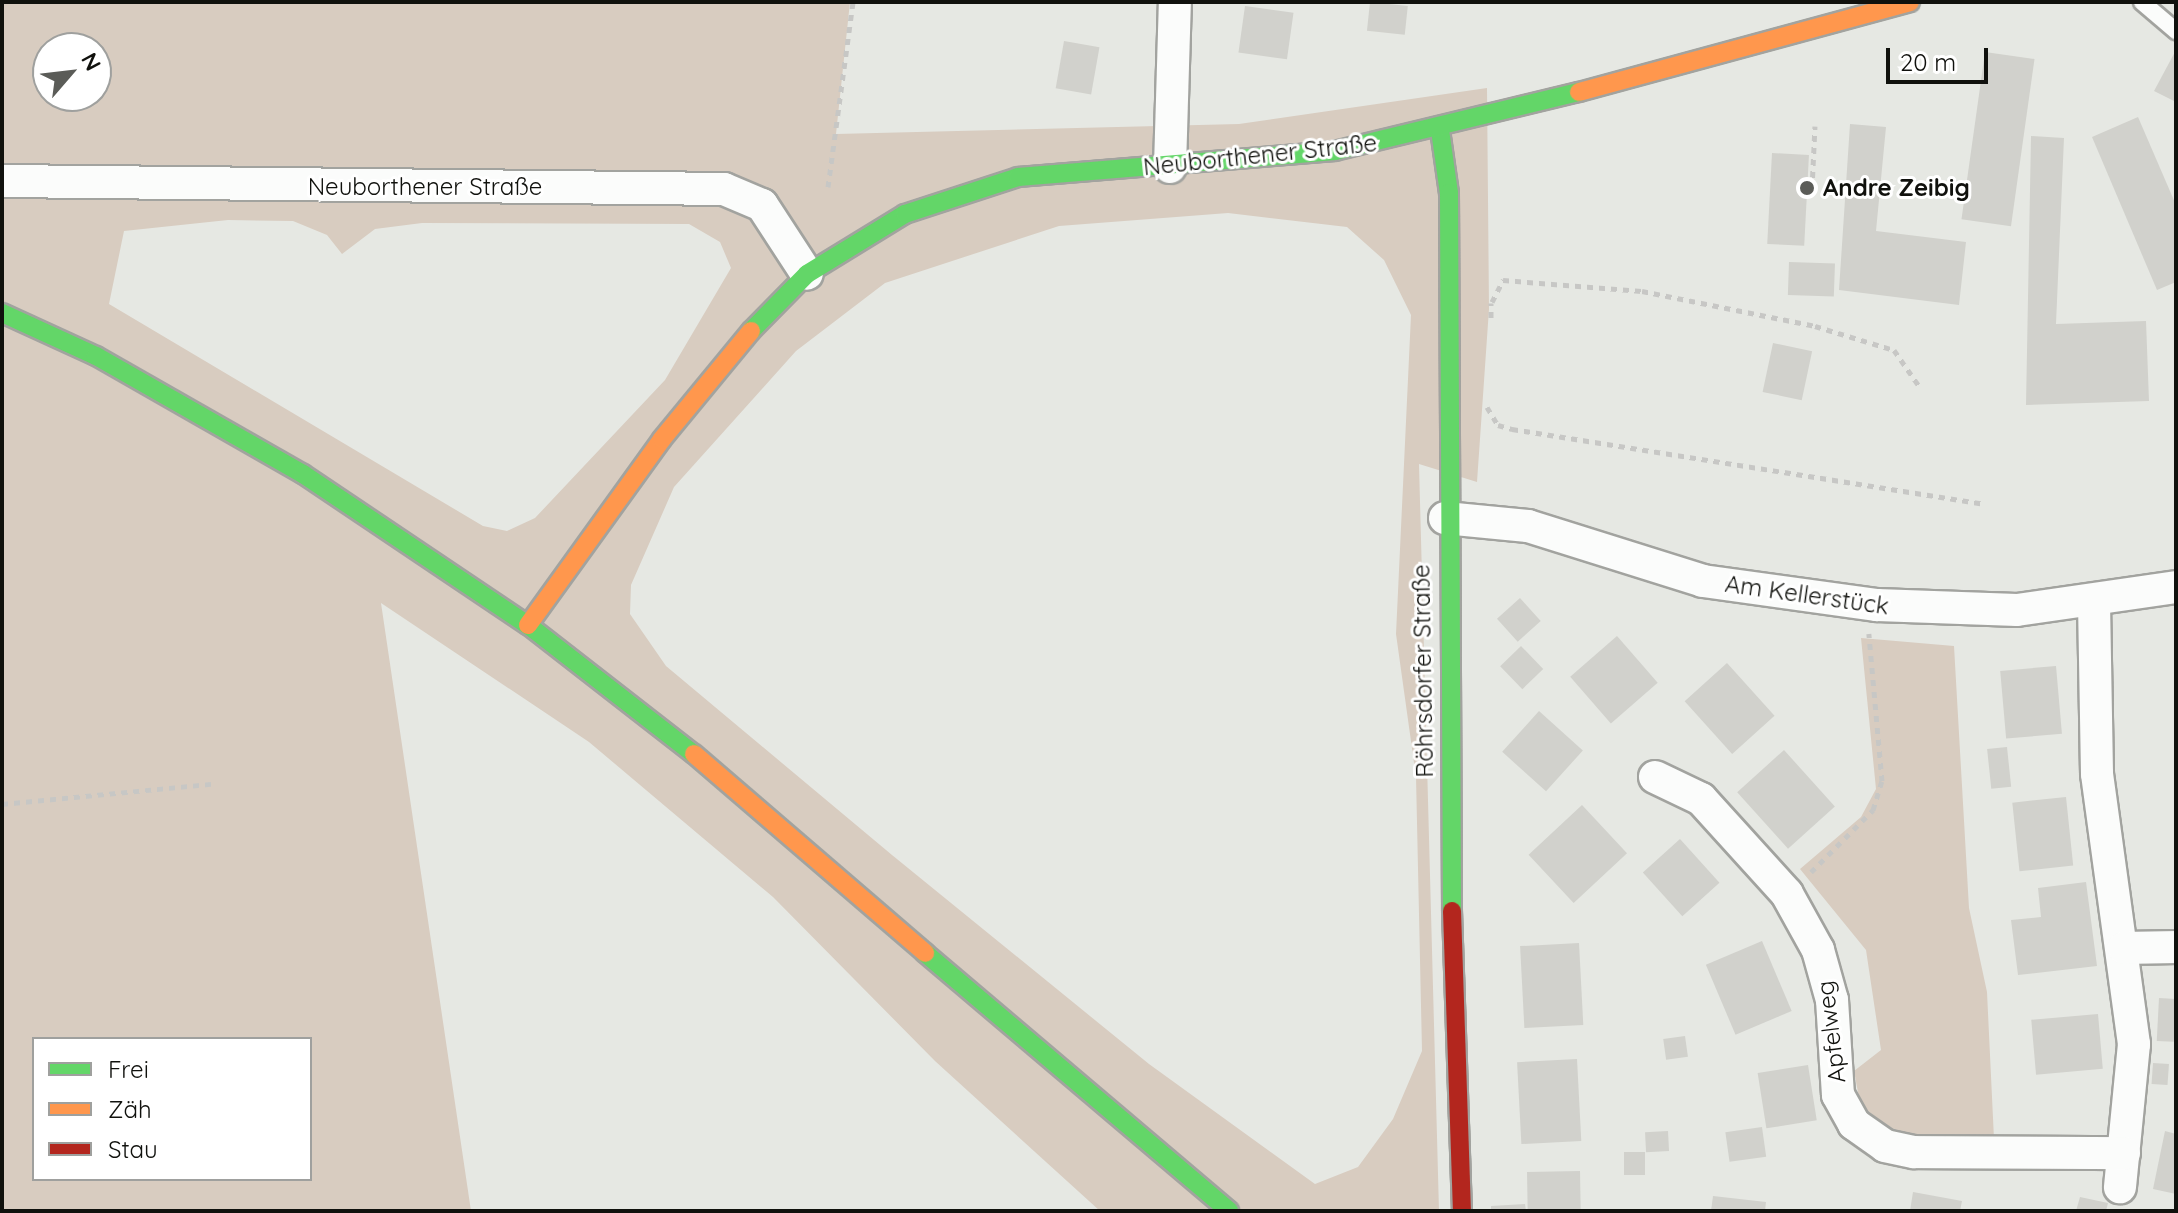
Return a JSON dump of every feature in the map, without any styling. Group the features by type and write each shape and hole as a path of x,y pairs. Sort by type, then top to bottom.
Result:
{"street":[{"path":"1170,167 1175,2"},
{"name":"Neuborthener Straße","path":"528,625 724,359 807,274 905,214 962,190 1018,177 1170,167 1335,151 1440,130 1910,2"},
{"name":"Röhrsdorfer Straße","path":"1440,130 1449,193 1445,518 1462,1211"},
{"name":"Neuborthener Straße","path":"2,181 724,189 762,205 807,274"},
{"path":"2,313 96,356 303,474 528,625 771,814 1036,1053 1229,1211"},
{"name":"Am Kellerstück","path":"1445,518 1528,526 1703,581 1866,604 1969,613 2094,602 2176,587"},
{"path":"2094,602 2097,774 2124,948 2134,1044 2120,1187"},
{"name":"Apfelweg","path":"1655,777 1701,799 1787,894 1818,950 1832,1000 1838,1095 1854,1124 1885,1146 1914,1152 2124,1153"},
{"path":"2124,948 2176,947"}],"lane":[{"path":"2142,2 2176,31"}],"path":[{"path":"828,187 853,2"},
{"path":"1812,189 1815,126"},
{"path":"1447,304 1489,309 1503,280 1642,291 1815,326 1894,350 1919,386"},
{"path":"1490,330 1491,303"},
{"path":"1486,395 1498,425 1512,429 1985,504"},
{"path":"1787,894 1856,831 1873,810 1882,781 1866,604"},
{"path":"2,804 211,784"}],"shaded area":[{"path":"2,2 850,2 836,134 1239,124 1487,88 1489,309 1477,482 1419,464 1439,1211 1100,1211 935,1061 773,897 589,742 381,603 471,1211 2,1211","holes":["1228,213 1347,227 1384,260 1411,315 1396,634 1416,777 1422,1051 1393,1119 1358,1167 1315,1184 1149,1064 892,855 666,666 630,614 631,585 674,487 796,351 885,283 1059,226","228,220 293,221 327,235 342,254 375,229 422,223 689,224 720,242 731,268 665,380 535,518 507,531 483,526 109,304 124,231"]},
{"path":"1861,638 1954,646 1969,908 1987,992 1994,1139 1914,1139 1889,1131 1860,1103 1854,1071 1881,1050 1866,950 1800,869 1861,817 1876,789"}],"building":[{"path":"1370,2 1408,6 1405,35 1367,31"},
{"path":"1245,6 1294,13 1287,59 1238,53"},
{"path":"1064,41 1099,47 1091,95 1056,88"},
{"path":"2176,50 2176,102 2154,91"},
{"path":"1985,52 2035,59 2011,226 1961,219"},
{"path":"2138,117 2176,205 2176,282 2157,290 2092,137"},
{"path":"1850,124 1886,127 1876,231 1966,242 1959,305 1839,290"},
{"path":"2031,136 2064,138 2056,324 2146,321 2149,401 2026,405"},
{"path":"1772,153 1809,155 1804,246 1767,244"},
{"path":"1789,262 1835,264 1834,297 1788,295"},
{"path":"1773,343 1812,351 1802,400 1763,392"},
{"path":"1520,598 1541,621 1518,642 1497,619"},
{"path":"1617,636 1658,683 1611,723 1570,677"},
{"path":"1521,646 1543,669 1522,689 1500,666"},
{"path":"1727,663 1775,716 1732,754 1685,701"},
{"path":"2056,666 2062,734 2006,739 2000,671"},
{"path":"1539,711 1583,750 1546,791 1502,752"},
{"path":"2007,747 2011,787 1991,789 1987,749"},
{"path":"1784,750 1835,806 1788,849 1737,792"},
{"path":"2066,797 2073,866 2020,871 2012,803"},
{"path":"1582,805 1627,853 1574,903 1529,855"},
{"path":"1680,839 1719,883 1682,916 1643,872"},
{"path":"2086,882 2097,966 2018,975 2011,920 2041,917 2038,888"},
{"path":"1762,941 1792,1011 1736,1035 1706,965"},
{"path":"1579,943 1583,1025 1524,1028 1520,946"},
{"path":"2159,998 2176,999 2174,1042 2157,1041"},
{"path":"2098,1014 2103,1069 2036,1075 2031,1020"},
{"path":"1685,1036 1688,1057 1666,1060 1663,1039"},
{"path":"1577,1059 1581,1141 1521,1144 1517,1062"},
{"path":"2153,1063 2169,1064 2167,1085 2152,1084"},
{"path":"1808,1065 1817,1120 1766,1128 1758,1073"},
{"path":"1762,1127 1766,1157 1730,1162 1725,1132"},
{"path":"1668,1131 1669,1151 1646,1152 1645,1132"},
{"path":"2165,1131 2176,1134 2176,1194 2153,1189"},
{"path":"1624,1152 1645,1152 1645,1175 1624,1175"},
{"path":"1580,1171 1581,1211 1528,1211 1527,1172"},
{"path":"1913,1192 1962,1201 1960,1211 1910,1211"},
{"path":"1713,1196 1766,1202 1765,1211 1711,1211"},
{"path":"2080,1197 2108,1203 2106,1211 2076,1211"},
{"path":"1525,1204 1526,1211 1491,1211 1491,1206"}],"traffic: fast":[{"path":"751,331 807,274 905,214 1018,177 1335,151 1579,92"},
{"path":"1440,130 1449,193 1452,911"},
{"path":"2,313 96,356 303,474 528,625 694,754"},
{"path":"925,953 1229,1211"}],"traffic: slow":[{"path":"1579,92 1910,2"},
{"path":"528,625 662,439 751,331"},
{"path":"694,754 925,953"}],"traffic: jam":[{"path":"1452,911 1462,1211"}],"place":[{"name":"Andre Zeibig","path":"1807,188"}]}
